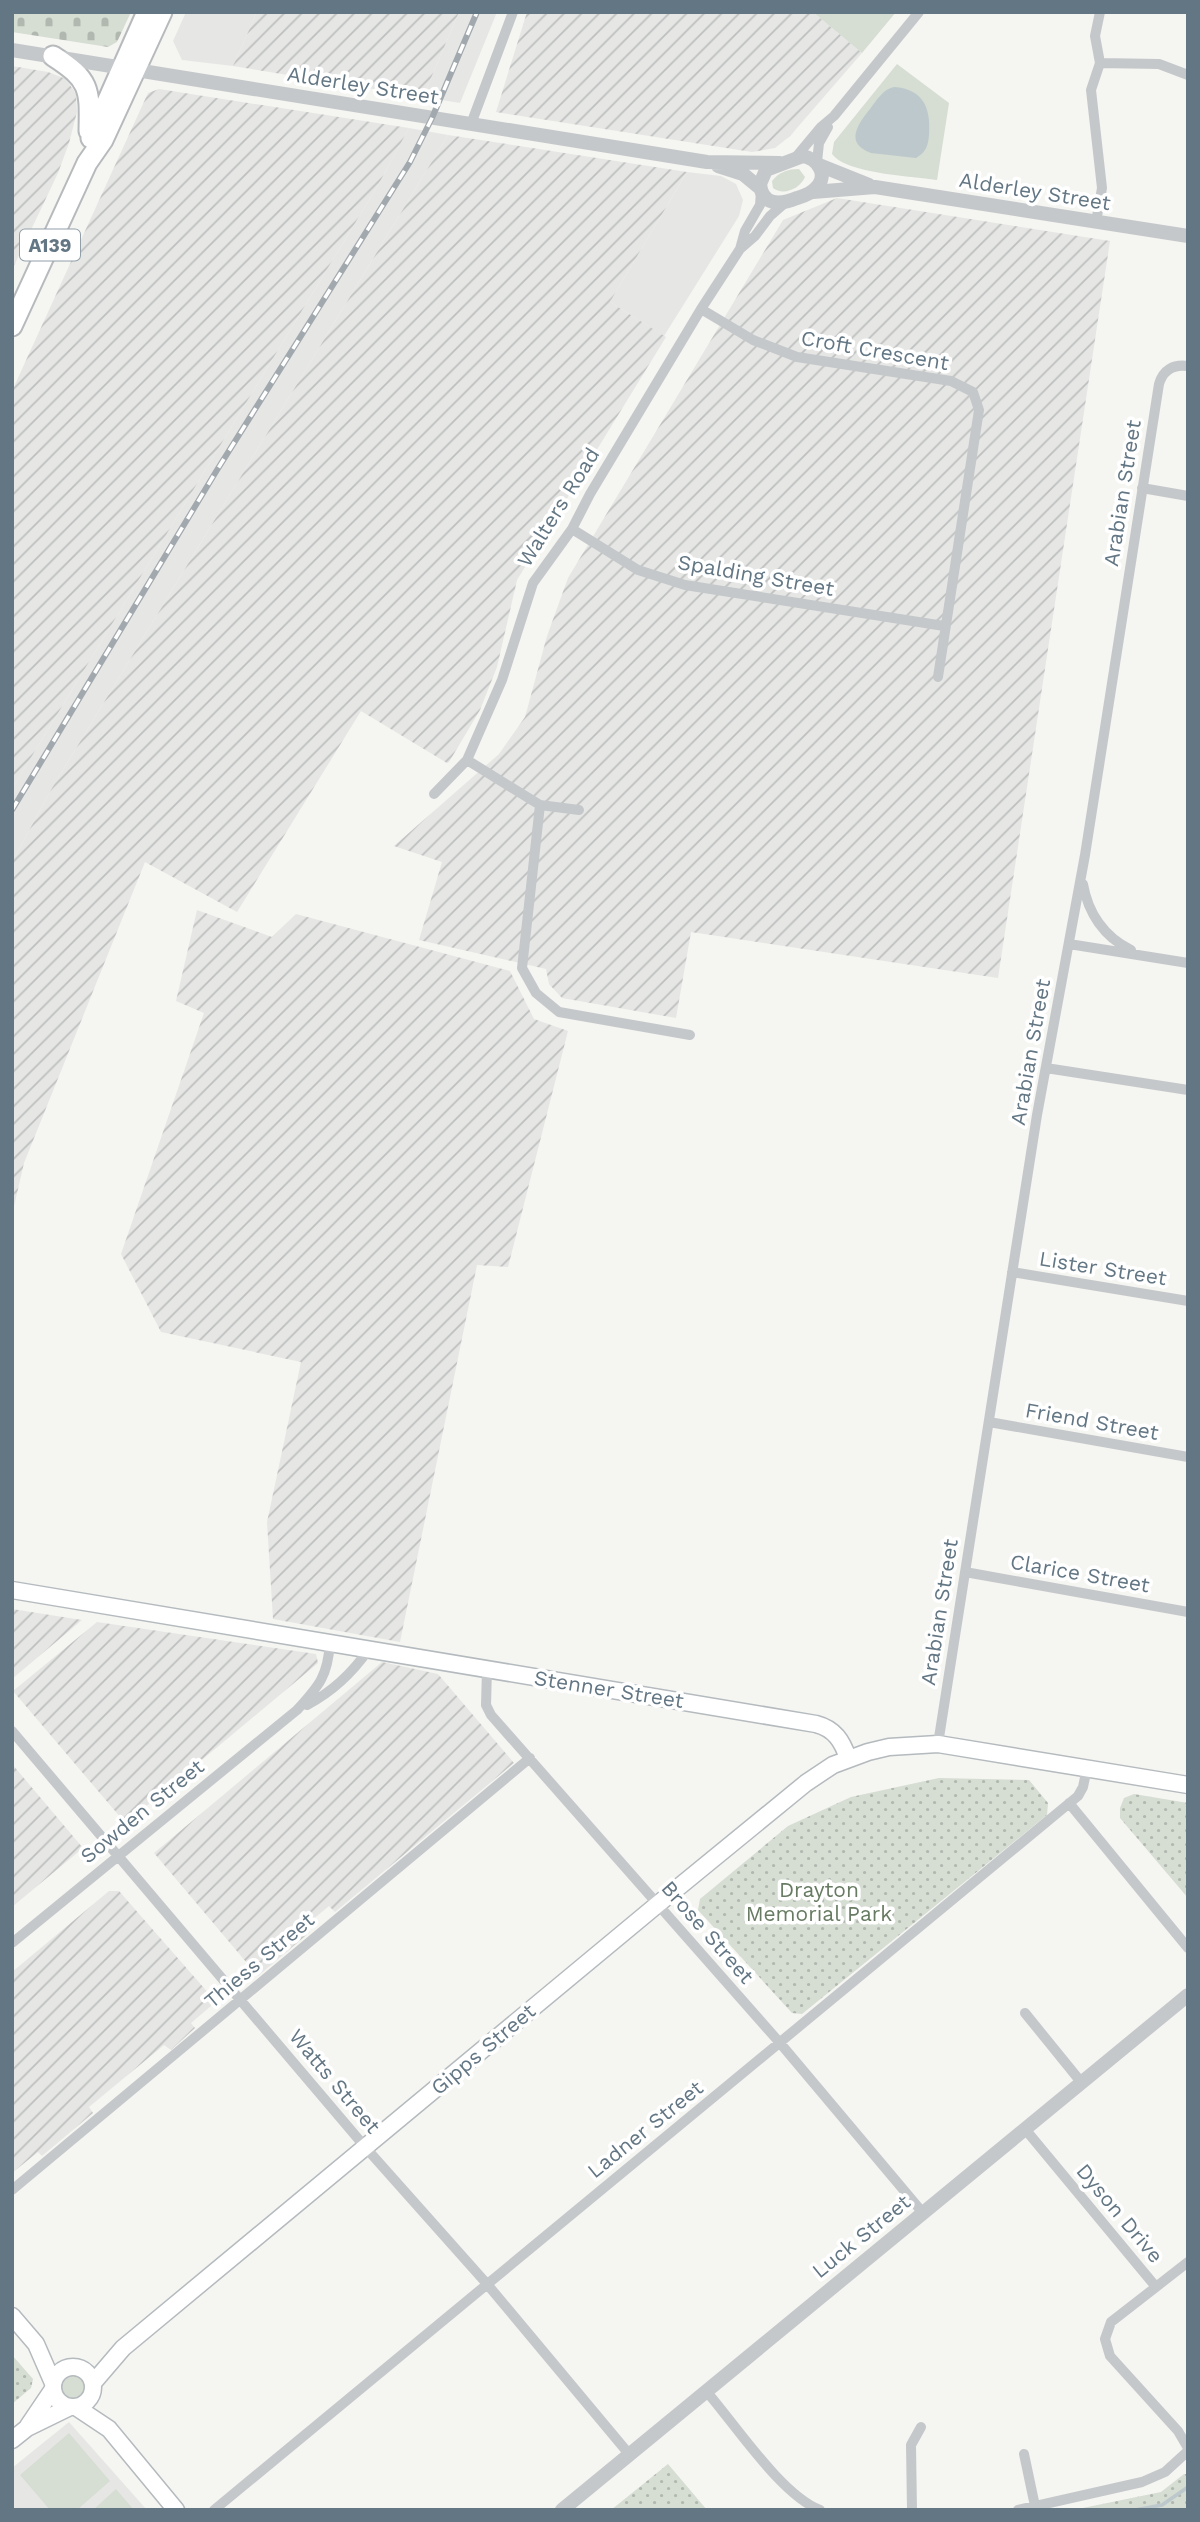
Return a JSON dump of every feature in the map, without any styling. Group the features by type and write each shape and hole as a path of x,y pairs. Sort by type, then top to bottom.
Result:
{"highway":[{"name":"A139","path":"12,326 87,163 103,140 147,12"},
{"name":"A139","path":"87,163 89,142 162,12"},
{"path":"53,56 75,71 87,89 90,101 89,142"}],"main road":[{"name":"Stenner Street","path":"12,1590 816,1724 835,1734 849,1758"},
{"path":"849,1758 890,1747 938,1744 1188,1785"},
{"name":"Gipps Street","path":"93,2388 123,2348 806,1783 849,1758"},
{"path":"12,2316 36,2344 58,2401 109,2429"},
{"path":"36,2344 89,2374 109,2429 176,2510"},
{"name":"Gipps Street","path":"76,2367 123,2348"},
{"path":"27,2428 60,2372 76,2367"},
{"path":"12,2440 27,2428 86,2403 93,2388"}],"street":[{"path":"471,124 513,12"},
{"path":"818,163 807,156 780,163 766,170 760,180 760,190 771,202 785,203 813,191 821,180 818,163 820,139 834,116 919,12"},
{"path":"1096,222 1102,188 1091,90 1100,63 1095,36 1100,12"},
{"name":"Alderley Street","path":"12,50 707,162 780,163"},
{"path":"1100,63 1159,64 1188,75"},
{"path":"796,157 834,116"},
{"name":"Alderley Street","path":"707,162 743,174 760,190"},
{"name":"Alderley Street","path":"818,163 875,187"},
{"name":"Alderley Street","path":"813,191 875,187 1188,236"},
{"name":"Walters Road","path":"740,249 745,231 760,205 760,190"},
{"name":"Walters Road","path":"434,794 467,760 502,680 533,583 572,529 701,309 740,249 785,203"},
{"name":"Croft Crescent","path":"701,309 753,340 797,357 951,381 973,392 979,410 938,677"},
{"name":"Arabian Street","path":"938,1744 1012,1272 1082,874 1159,384 1168,370 1179,365 1188,366"},
{"path":"1142,488 1188,496"},
{"name":"Spalding Street","path":"572,529 638,570 685,585 944,626"},
{"path":"467,760 540,805 579,810"},
{"path":"540,805 522,968 536,993 559,1012 690,1035"},
{"path":"1082,874 1086,898 1102,929 1118,943 1146,956"},
{"path":"1069,944 1188,963"},
{"path":"1046,1068 1188,1090"},
{"name":"Lister Street","path":"1012,1272 1188,1301"},
{"name":"Friend Street","path":"989,1422 1188,1457"},
{"name":"Clarice Street","path":"965,1572 1188,1612"},
{"name":"Sowden Street","path":"297,1710 325,1676 330,1642"},
{"name":"Sowden Street","path":"12,1943 297,1710 345,1678 369,1649"},
{"name":"Brose Street","path":"487,1669 486,1705 491,1715 780,2043 923,2213"},
{"name":"Watts Street","path":"12,1731 366,2148 487,2284 629,2454"},
{"name":"Thiess Street","path":"12,2190 530,1758"},
{"name":"Ladner Street","path":"214,2510 1078,1797 1087,1768"},
{"path":"1069,1803 1188,1948"},
{"name":"Luck Street","path":"562,2510 1188,1995"},
{"path":"1025,2013 1081,2082"},
{"name":"Dyson Drive","path":"1025,2129 1157,2287 1111,2322 1105,2339 1110,2356 1178,2431 1188,2449"},
{"path":"1157,2287 1188,2262"},
{"path":"706,2391 788,2490 809,2506 820,2510"},
{"path":"1178,2431 1188,2423"},
{"path":"912,2510 911,2445 921,2427"},
{"path":"1018,2510 1142,2482 1165,2472 1188,2449"},
{"path":"1024,2454 1035,2506"}],"shaded area":[{"path":"186,12 257,12 233,66 182,60 173,41"},
{"path":"257,12 459,12 423,97 233,66"},
{"path":"459,12 497,12 460,103 423,97"},
{"path":"527,12 813,12 862,53 790,136 775,148 752,152 496,112"},
{"path":"12,66 48,72 66,79 76,94 77,112 58,173 12,270"},
{"path":"894,87 919,96 927,109 928,142 924,151 916,158 871,153 863,149 856,139 858,127 865,115 883,92"},
{"path":"159,89 409,128 377,187 12,789 12,391 148,93"},
{"path":"409,128 448,135 52,788 12,862 12,789 377,187"},
{"path":"448,135 687,172 610,302 666,337 517,580 497,667 480,710 449,762 361,711 237,912 145,862 24,1163 12,1215 12,862 52,788"},
{"path":"687,172 721,176 736,184 743,200 739,216 664,336 610,302"},
{"path":"837,198 1110,241 998,978 691,932 676,1018 562,998 549,984 546,969 419,940 442,862 394,846 499,754 525,717 547,636 568,578 783,220"},
{"path":"197,910 272,937 296,914 510,971 534,1019 568,1031 508,1267 477,1265 400,1642 273,1619 267,1522 301,1362 161,1332 121,1254 204,1013 176,1001"},
{"path":"12,1609 82,1620 12,1679"},
{"path":"97,1622 316,1654 318,1663 131,1819 121,1818 13,1691"},
{"path":"382,1662 438,1674 514,1763 335,1912 329,1906 305,1926 310,1932 258,1976 154,1853"},
{"path":"12,1764 83,1848 12,1907"},
{"path":"109,1891 119,1891 211,1996 211,2006 191,2023 195,2028 171,2050 164,2045 89,2107 93,2113 42,2156 38,2152 12,2173 12,1972"},
{"path":"69,2422 147,2510 12,2510 12,2468"}],"green space":[{"path":"12,12 131,12 117,42 108,47 12,32"},
{"path":"813,12 896,12 862,53"},
{"path":"897,64 949,103 937,180 865,170 840,161 832,154 834,142"},
{"path":"799,169 805,177 795,188 782,191 773,188 772,181 778,175 787,170"},
{"name":"Drayton Memorial Park","path":"939,1778 1029,1780 1048,1803 1047,1815 802,2014 792,2013 698,1910 700,1899 788,1826 851,1797"},
{"path":"1134,1794 1188,1803 1188,1898 1120,1818 1124,1798"},
{"path":"12,2355 33,2379 31,2388 12,2404"},
{"path":"73,2376 81,2379 84,2387 81,2395 73,2398 65,2395 62,2387 65,2379"},
{"path":"69,2433 110,2481 77,2510 50,2510 20,2475"},
{"path":"668,2464 707,2510 611,2510"},
{"path":"1184,2474 1188,2474 1188,2510 1073,2510 1161,2492"},
{"path":"116,2489 134,2510 93,2510"}],"waterway":[{"path":"1135,2510 1162,2505 1188,2487"}],"railway":[{"path":"12,810 217,470 410,162 432,118 477,12"}]}
